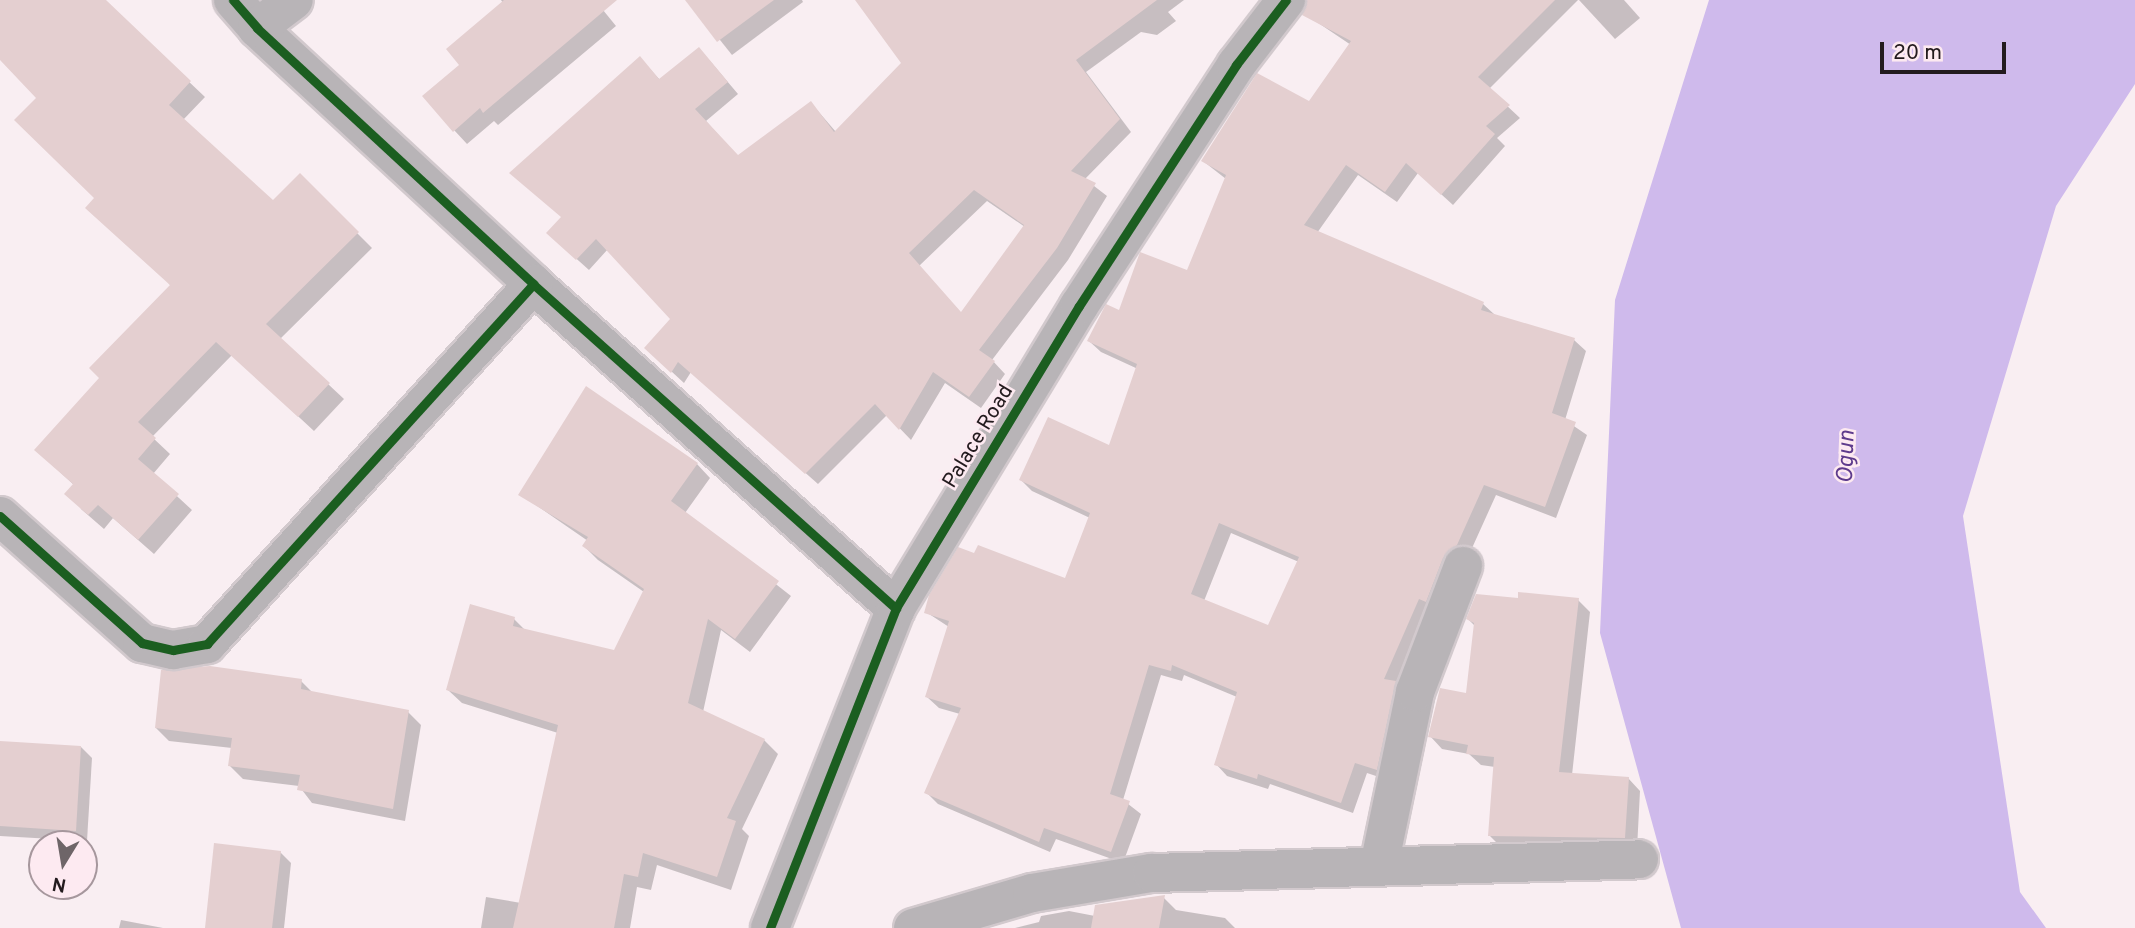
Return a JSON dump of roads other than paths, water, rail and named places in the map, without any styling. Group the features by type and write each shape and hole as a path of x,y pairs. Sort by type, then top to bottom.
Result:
{"street":[{"path":"245,14 294,0"},
{"name":"Palace Road","path":"770,928 896,608 1079,306 1236,65 1286,0"},
{"path":"245,14 533,284 896,608"},
{"path":"0,516 142,643 173,650 207,644 533,284"},
{"path":"1379,866 1415,692 1463,566"},
{"path":"913,928 1032,893 1152,873 1639,859"}],"water":[{"name":"Ogun","path":"1709,0 2135,0 2135,84 2056,206 1963,516 2020,892 2046,928 1681,928 1600,633 1615,300"}]}
